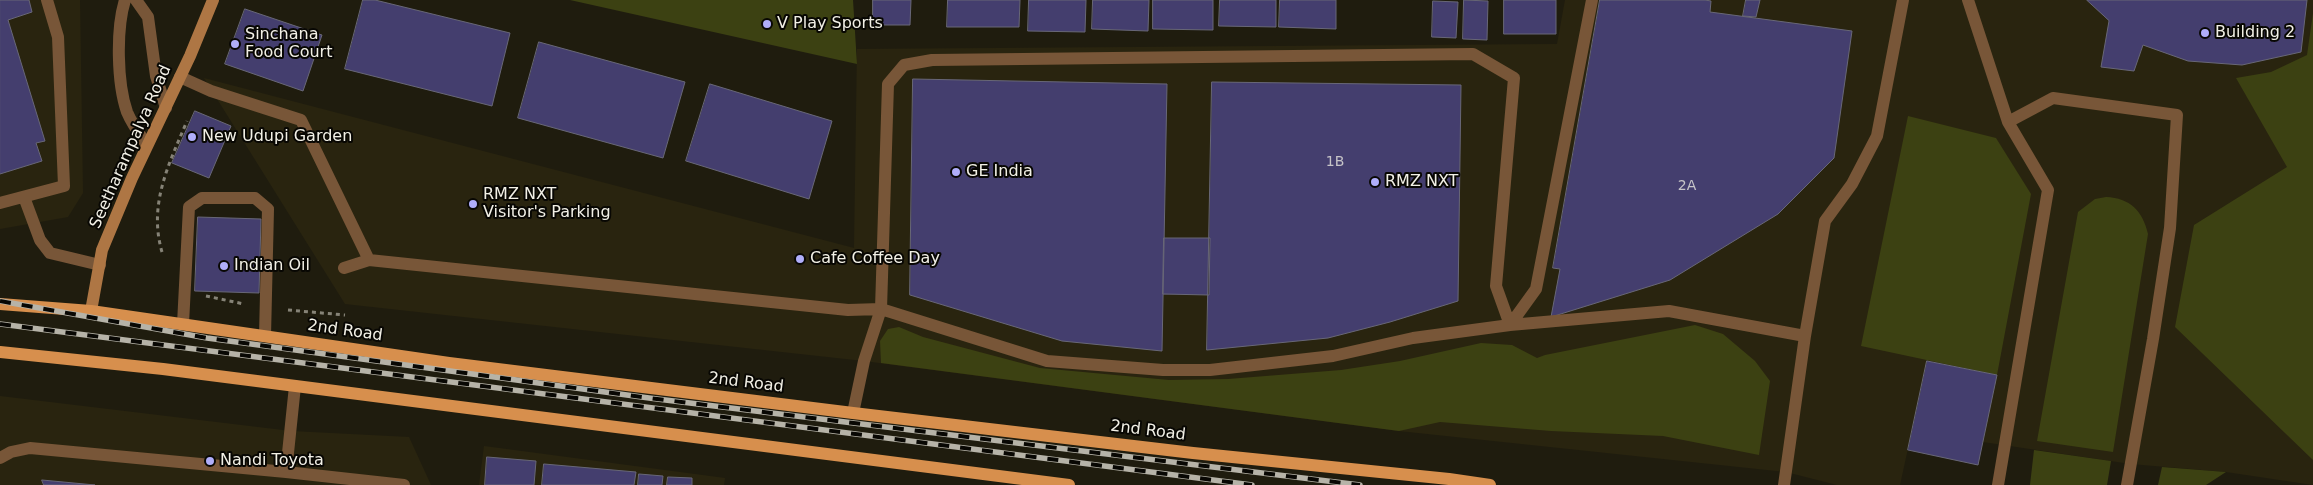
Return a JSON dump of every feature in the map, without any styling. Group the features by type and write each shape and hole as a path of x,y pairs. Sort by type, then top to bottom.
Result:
{"main road":[{"name":"2nd Road","path":"0,304 91,311 449,363 853,413 1490,485"},
{"path":"0,352 163,369 1069,485"}],"street":[{"path":"0,203 64,186 58,37 47,0"},
{"path":"125,0 120,15 119,41 123,98 128,114 147,145"},
{"path":"136,0 148,17 156,76 166,108"},
{"name":"Seetharampalya Road","path":"91,311 102,250 213,0"},
{"path":"1510,325 1536,289 1592,0"},
{"path":"1784,485 1805,336 1825,221 1852,184 1877,136 1903,0"},
{"path":"1968,0 2008,122 2048,190 1998,485"},
{"path":"853,413 864,361 881,308 888,84 904,65 932,60 1473,54 1514,78 1496,286 1510,325"},
{"path":"180,77 211,91 301,120 369,260"},
{"path":"2008,122 2053,98 2177,115 2170,228 2153,339 2127,485"},
{"path":"24,197 40,240 50,253 100,265"},
{"path":"183,324 189,207 202,198 255,198 268,209 265,336"},
{"path":"344,268 369,260 848,310 881,308 1047,361 1164,370 1210,370 1334,356 1413,338 1510,325 1670,311 1805,336"},
{"path":"286,472 295,386"},
{"path":"0,458 11,452 30,448 404,485"}],"shaded area":[{"path":"0,0 80,0 83,193 68,217 0,229"},
{"name":"RMZ NXT","path":"1565,0 2313,0 2313,485 2226,472 2131,464 1983,442 1996,375 1927,361 1900,485 1837,485 1786,472 1399,431 864,361 345,304 204,78 854,248 857,49 1557,44"},
{"name":"Nandi Toyota","path":"0,396 291,431 409,437 431,485 0,485"},
{"path":"484,446 725,478 724,485 479,485"}],"green space":[{"name":"V Play Sports","path":"570,0 853,0 857,64"},
{"path":"2313,13 2313,460 2175,327 2194,225 2287,167 2236,78 2271,72 2307,55"},
{"path":"1908,116 1996,138 2031,194 1997,375 1861,346"},
{"path":"2106,197 2122,200 2134,207 2143,219 2148,234 2113,452 2037,441 2078,212 2095,199"},
{"path":"1695,325 1723,334 1755,361 1770,381 1759,455 1663,436 1551,431 1440,422 1399,431 881,363 880,341 888,329 899,327 923,337 1040,368 1169,380 1228,379 1341,370 1400,361 1481,343 1512,345 1537,358"},
{"path":"2034,450 2111,461 2107,485 2030,485"},
{"path":"2162,467 2226,472 2206,485 2158,485"}],"building":[{"path":"0,0 29,0 32,12 8,20 45,141 36,143 42,161 0,174"},
{"path":"363,0 375,0 510,33 492,106 345,69"},
{"path":"873,0 911,0 910,25 873,25"},
{"path":"948,0 1020,0 1019,27 947,27"},
{"path":"1029,0 1086,0 1085,32 1028,31"},
{"path":"1093,0 1149,0 1148,31 1092,29"},
{"path":"1153,0 1213,0 1213,30 1153,29"},
{"path":"1220,0 1276,0 1276,27 1219,26"},
{"path":"1280,0 1336,0 1336,29 1279,27"},
{"path":"1464,0 1488,1 1487,40 1463,39"},
{"path":"1504,0 1556,0 1556,34 1504,34"},
{"path":"1600,0 1705,0 1711,1 1710,12 1852,31 1834,158 1778,214 1670,280 1551,317 1560,269 1553,268"},
{"path":"1746,0 1760,0 1756,17 1743,16"},
{"name":"Building 2","path":"2087,0 2307,0 2301,52 2242,65 2188,61 2143,45 2134,71 2101,67 2109,21"},
{"path":"1433,1 1458,2 1456,38 1432,37"},
{"path":"245,9 322,35 303,91 225,64"},
{"path":"539,42 685,82 663,158 518,118"},
{"path":"913,79 1167,84 1162,351 1062,341 910,295"},
{"path":"1212,82 1461,85 1458,301 1390,322 1328,338 1207,350"},
{"path":"710,84 832,121 809,199 686,161"},
{"path":"195,111 231,126 209,178 172,163"},
{"path":"198,217 261,219 259,293 195,291"},
{"path":"1164,238 1210,238 1209,295 1163,294"},
{"path":"1927,361 1997,375 1978,465 1908,450"},
{"path":"487,457 536,461 534,485 485,485"},
{"path":"544,464 636,472 634,485 542,485"},
{"path":"639,474 663,476 662,485 638,485"},
{"path":"668,477 692,478 692,485 667,485"},
{"path":"42,480 95,485 44,485"}],"railway":[{"path":"0,301 207,338 649,398 1360,485"},
{"path":"0,324 1252,485"}],"place":[{"name":"V Play Sports","path":"767,24"},
{"name":"Building 2","path":"2205,33"},
{"name":"Sinchana Food Court","path":"235,44"},
{"name":"New Udupi Garden","path":"192,137"},
{"name":"GE India","path":"956,172"},
{"name":"RMZ NXT","path":"1375,182"},
{"name":"RMZ NXT Visitor's Parking","path":"473,204"},
{"name":"Cafe Coffee Day","path":"800,259"},
{"name":"Indian Oil","path":"224,266"},
{"name":"Nandi Toyota","path":"210,461"}]}
